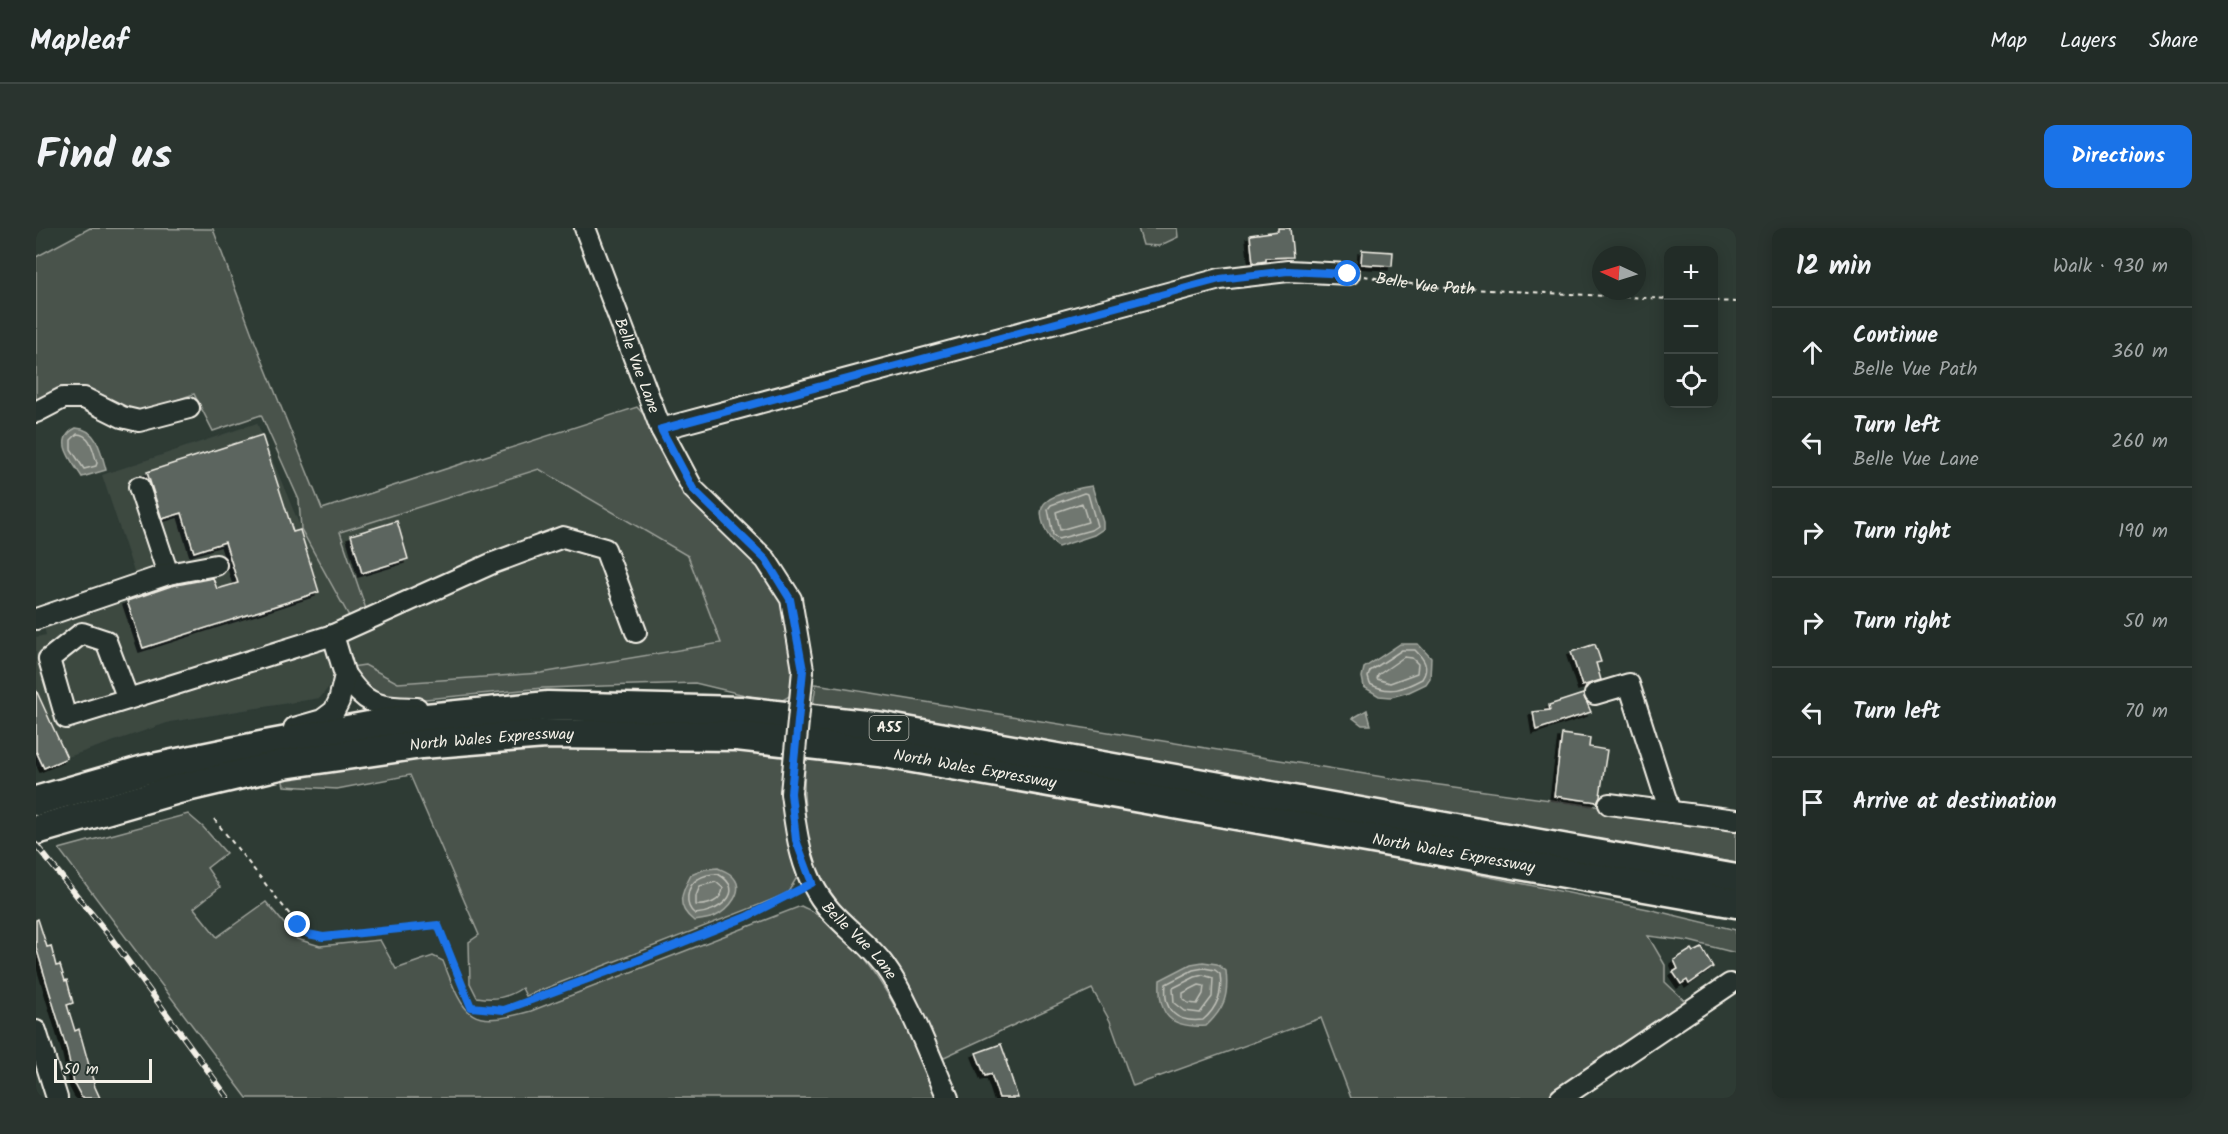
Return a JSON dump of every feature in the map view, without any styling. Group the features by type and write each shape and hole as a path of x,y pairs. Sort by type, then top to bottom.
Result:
{"highway":[{"name":"North Wales Expressway","path":"37,800 144,770 396,721 548,706 740,711 883,727 1736,879"},
{"name":"North Wales Expressway","path":"47,827 178,789 284,764 422,744 545,734 737,736 879,752 1736,903"},
{"path":"1678,892 1736,910"}],"street":[{"name":"Belle Vue Lane","path":"585,228 661,429 693,489 766,560 790,599 803,670 791,793 796,840 812,883 828,908 884,964 906,1004 948,1098"},
{"path":"661,429 1220,279 1288,271 1348,274"},
{"path":"36,412 63,398 84,398 122,417 139,421 189,408"},
{"path":"140,487 168,573"},
{"path":"128,699 106,641 82,633 49,659 66,718 128,699 333,635 494,563 563,537 605,549 636,632"},
{"path":"37,619 168,573 216,565"},
{"path":"333,635 345,675 361,694 386,707 522,710"},
{"path":"144,770 322,720 334,711 339,701 345,675"},
{"path":"1595,694 1629,684 1670,812"},
{"path":"1610,804 1736,820"},
{"path":"1561,1098 1730,984"},
{"path":"36,1031 57,1098"}],"path":[{"name":"Belle Vue Path","path":"1348,274 1429,287 1664,299"},
{"path":"1718,301 1736,302"},
{"path":"214,819 298,925 308,934 323,937 438,925 471,1007 504,1010 746,917 812,883"}],"shaded area":[{"path":"90,228 213,229 255,342 322,509 637,407 658,431 785,600 794,665 791,695 778,703 695,683 543,688 393,702 370,693 344,668 365,665 398,683 541,673 721,643 688,556 539,469 340,532 366,609 349,616 301,529 299,500 261,415 213,431 194,394 139,413 84,393 36,407 36,257"},
{"path":"1138,228 1177,228 1178,237 1159,246 1143,245"},
{"path":"257,423 305,538 539,469 689,556 722,644 541,673 398,683 365,665 344,668 320,698 170,722 36,768 36,637 46,635 40,610 136,578 102,475"},
{"path":"816,684 1395,779 1736,825 1736,863 902,716 813,705"},
{"path":"648,746 784,754 783,795 799,870 796,879 787,894 526,996 522,988 501,997 477,997 470,983 469,942 479,935 410,775 337,789 284,786 282,777 496,748"},
{"path":"805,753 1326,844 1648,909 1736,930 1736,953 1689,941 1648,936 1665,965 1665,982 1686,1002 1586,1073 1546,1098 1351,1098 1321,1018 1133,1086 1110,1021 1092,989 942,1058 877,940 842,908 820,877 807,839 804,794"},
{"path":"188,814 226,853 207,868 220,887 194,908 217,937 266,902 297,939 320,946 380,940 396,969 433,956 443,961 464,1006 472,1014 481,1018 494,1019 531,1011 801,906 826,919 863,958 878,979 905,1025 938,1098 247,1098 59,849"}],"water":[{"path":"76,428 89,432 97,442 106,470 82,477 69,458 65,445 65,438"},
{"path":"1092,486 1103,529 1094,535 1058,547 1050,538 1044,525 1041,511 1043,506 1056,496"},
{"path":"1400,644 1418,644 1431,658 1430,678 1426,684 1391,697 1379,696 1364,687 1362,677 1364,668"},
{"path":"1367,710 1371,725 1362,725 1353,718"},
{"path":"718,868 730,874 736,881 737,893 730,905 719,914 712,918 694,921 682,905 685,888 691,875 705,869"},
{"path":"1203,962 1217,964 1226,971 1227,988 1224,1002 1206,1026 1183,1025 1175,1022 1164,1011 1161,1003 1160,980 1191,964"}],"building":[{"path":"1278,228 1290,228 1293,257 1266,258 1266,261 1253,263 1250,235 1278,231"},
{"path":"1362,250 1393,252 1392,266 1361,264"},
{"path":"262,435 293,532 300,530 319,592 143,648 127,601 171,586 213,578 217,589 238,583 225,542 194,552 182,513 162,519 147,472"},
{"path":"397,521 408,559 362,573 351,535"},
{"path":"1595,644 1601,662 1596,663 1601,680 1582,686 1571,652"},
{"path":"36,690 67,758 44,768 36,751"},
{"path":"1583,694 1591,712 1536,730 1533,712 1550,710 1549,705"},
{"path":"1562,734 1590,738 1589,747 1607,750 1600,796 1597,802 1554,796"},
{"path":"38,919 47,947 51,946 56,966 60,965 65,981 67,980 73,1003 67,1005 75,1031 79,1029 100,1098 82,1098 74,1083 67,1050 36,947 36,920"},
{"path":"1702,948 1713,967 1689,984 1687,980 1681,984 1673,972 1678,969 1674,960 1692,949 1694,952"},
{"path":"1001,1044 1018,1098 999,1098 991,1074 985,1076 976,1053"}],"railway":[{"path":"36,845 111,938 228,1098"}],"route":[{"path":"298,925 308,934 323,937 438,925 471,1007 504,1010 746,917 812,883 796,840 791,793 803,670 790,599 766,560 693,489 661,429 1220,279 1288,271 1348,274"}]}
